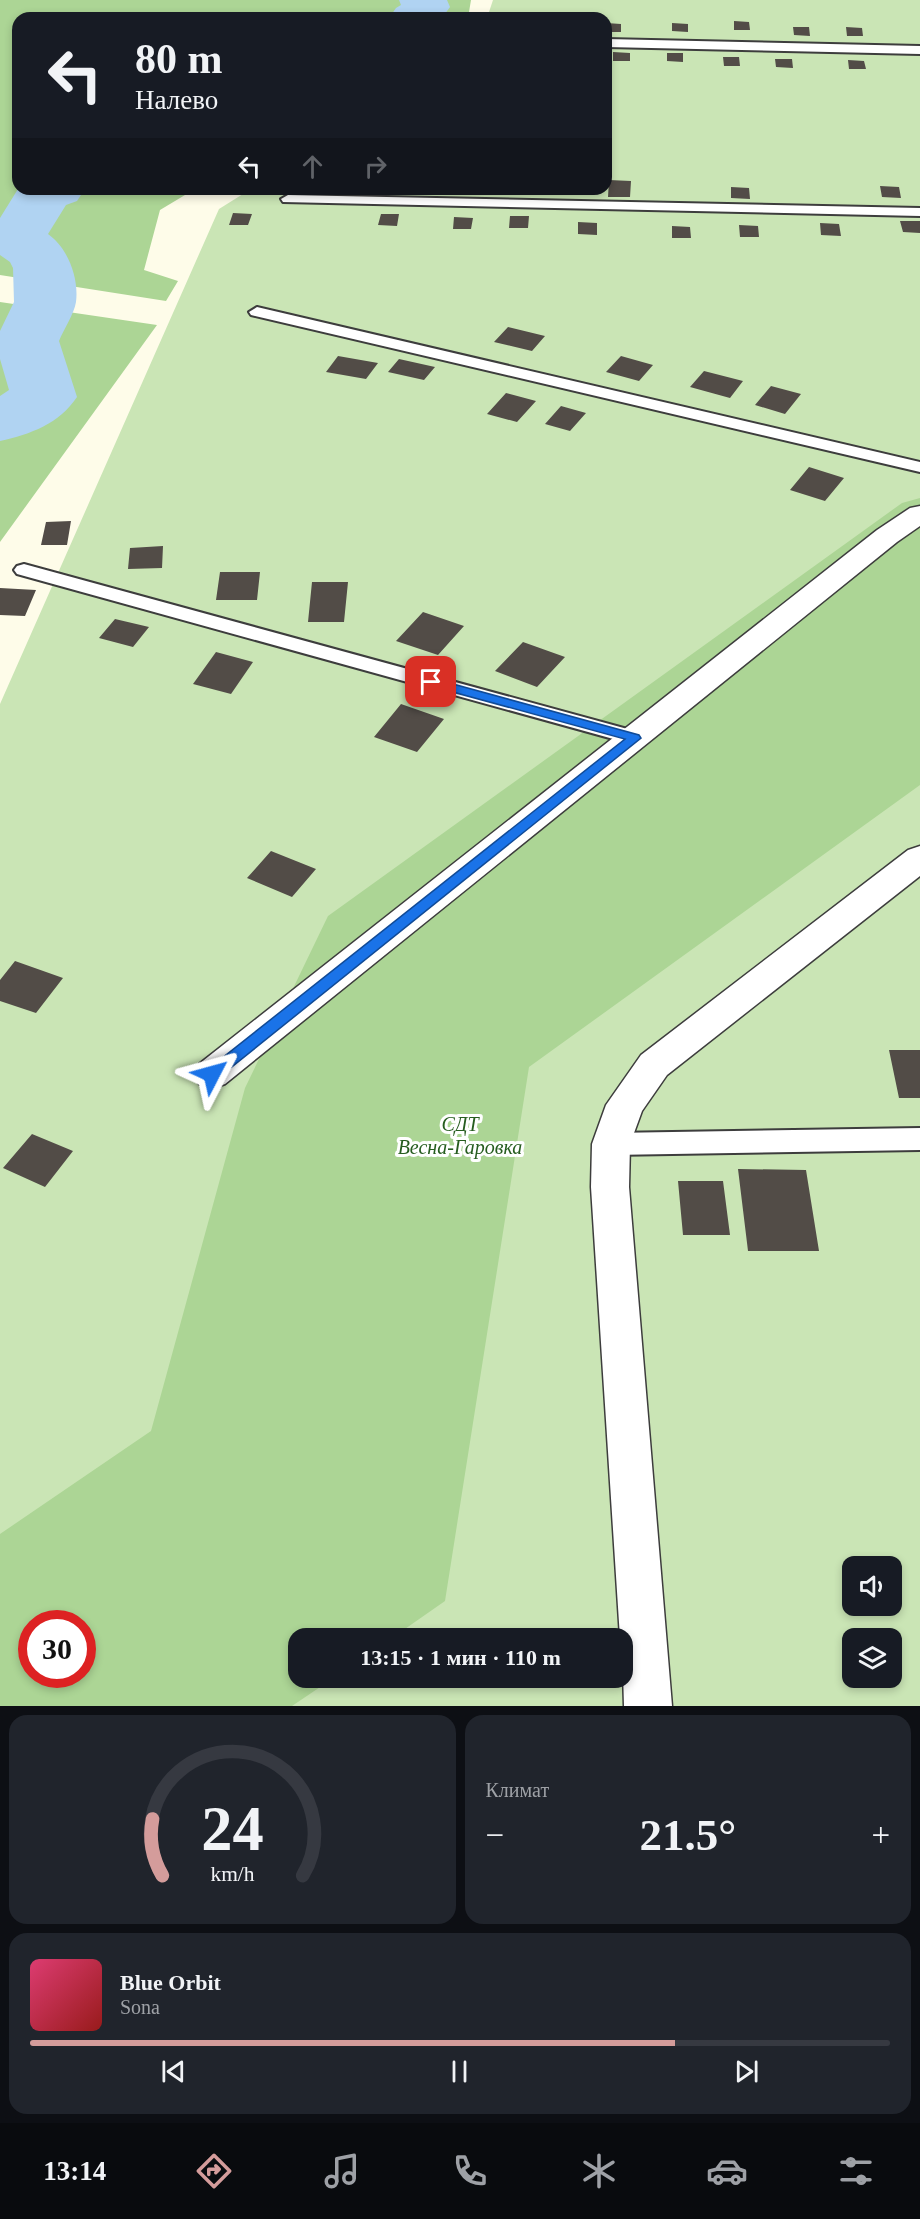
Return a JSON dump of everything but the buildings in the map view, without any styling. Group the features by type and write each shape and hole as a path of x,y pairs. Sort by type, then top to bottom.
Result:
{"street":[{"path":"212,1074 887,536 920,514"},
{"path":"648,1706 610,1187 612,1144 625,1105 654,1065 920,858"}],"lane":[{"path":"612,43 920,50"},
{"path":"288,199 920,212"},
{"path":"257,312 920,467"},
{"path":"24,570 635,738"},
{"path":"612,1144 920,1139"}],"green space":[{"path":"0,0 471,0 469,12 12,12 12,195 185,195 160,210 144,270 178,281 166,301 0,275"},
{"name":"СДТ Весна-Гаровка","path":"493,0 920,0 920,1706 0,1706 0,704 219,209 241,195 612,195 612,12 489,12"},
{"path":"0,302 157,325 0,542"},
{"path":"920,498 920,785 529,1067 445,1601 406,1628 288,1628 288,1688 319,1688 292,1706 0,1706 0,1534 151,1431 245,1088 328,916 902,503"}],"waterway":[{"path":"422,12 426,7 423,0"},
{"path":"0,421 18,414 44,397 27,341 45,302 43,268 35,252 16,239 43,195"}],"route":[{"path":"212,1074 635,738 431,682"}]}
